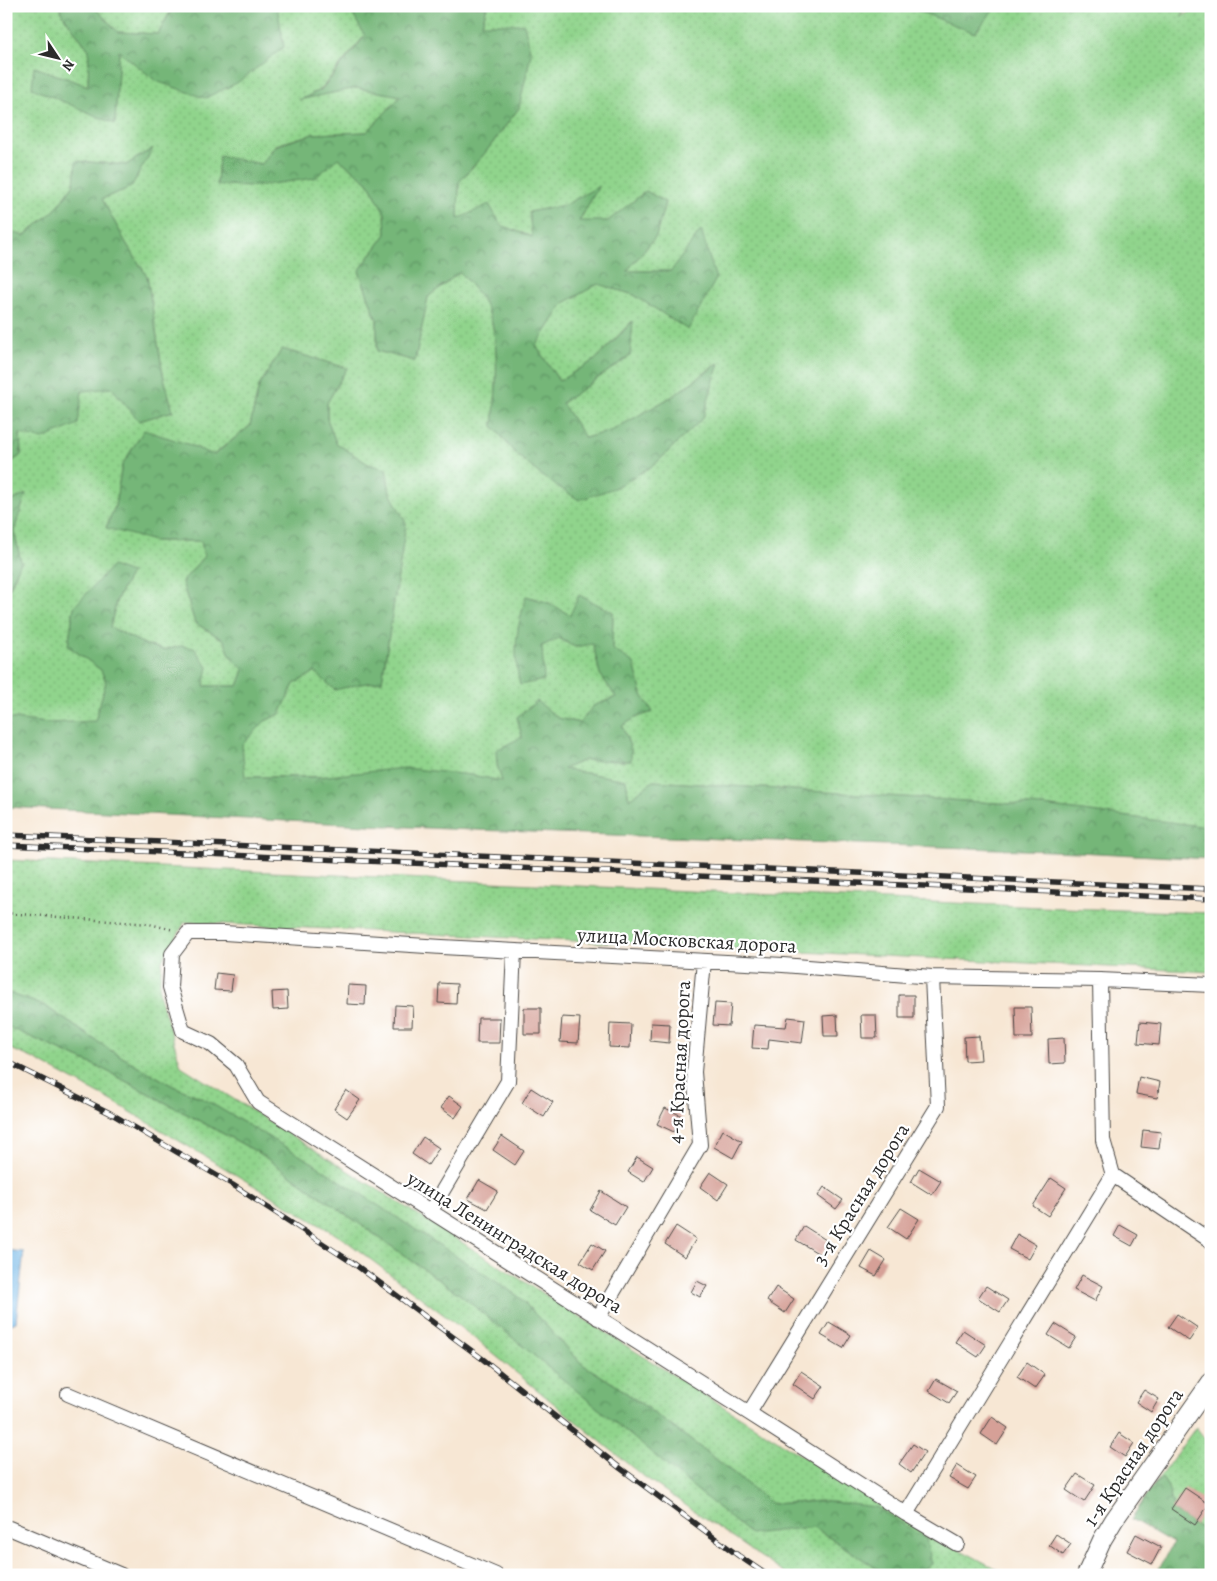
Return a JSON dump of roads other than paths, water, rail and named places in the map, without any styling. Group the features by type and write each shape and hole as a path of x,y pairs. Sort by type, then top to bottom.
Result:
{"main road":[{"name":"1-я Красная дорога","path":"1086,1575 1114,1520 1211,1382"}],"street":[{"name":"улица Московская дорога","path":"172,954 188,933 224,933 317,940 704,961 932,977 1100,980 1211,985"},
{"path":"430,1212 508,1081 514,951"},
{"name":"улица Ленинградская дорога","path":"172,954 170,987 184,1031 211,1044 236,1065 258,1102 906,1514 957,1544"},
{"name":"4-я Красная дорога","path":"598,1318 700,1145 694,1072 704,961"},
{"name":"3-я Красная дорога","path":"749,1413 938,1106 932,977"},
{"path":"1100,980 1103,1140 1113,1175 1211,1241"},
{"path":"906,1514 1113,1175"},
{"path":"68,1394 487,1573"},
{"path":"9,1528 121,1575"}],"water":[{"path":"6,1250 24,1252 16,1322 7,1326"}],"railway":[{"path":"6,835 1211,889"},
{"path":"6,845 1211,899"},
{"path":"6,1061 110,1113 233,1185 353,1263 484,1360 620,1468 767,1575"}]}
